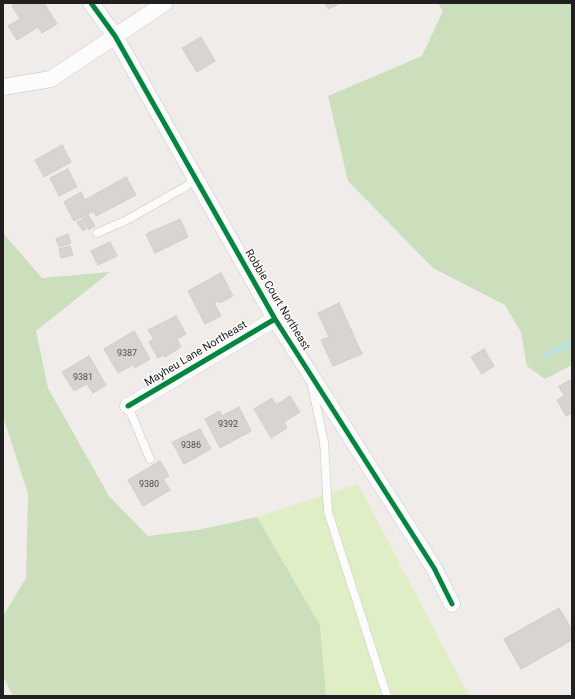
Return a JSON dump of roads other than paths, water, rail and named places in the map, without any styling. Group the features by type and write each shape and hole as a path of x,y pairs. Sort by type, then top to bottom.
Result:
{"street":[{"name":"Robbie Court Northeast","path":"91,3 115,36 275,319 434,568 452,604"},
{"path":"3,88 51,78 165,3"},
{"name":"Mayheu Lane Northeast","path":"128,406 275,319"}],"lane":[{"path":"97,233 132,218 185,187 196,178"},
{"path":"307,370 317,404 324,442 328,512 387,696"},
{"path":"128,406 150,458"}],"waterway":[{"path":"544,357 572,342"}]}
